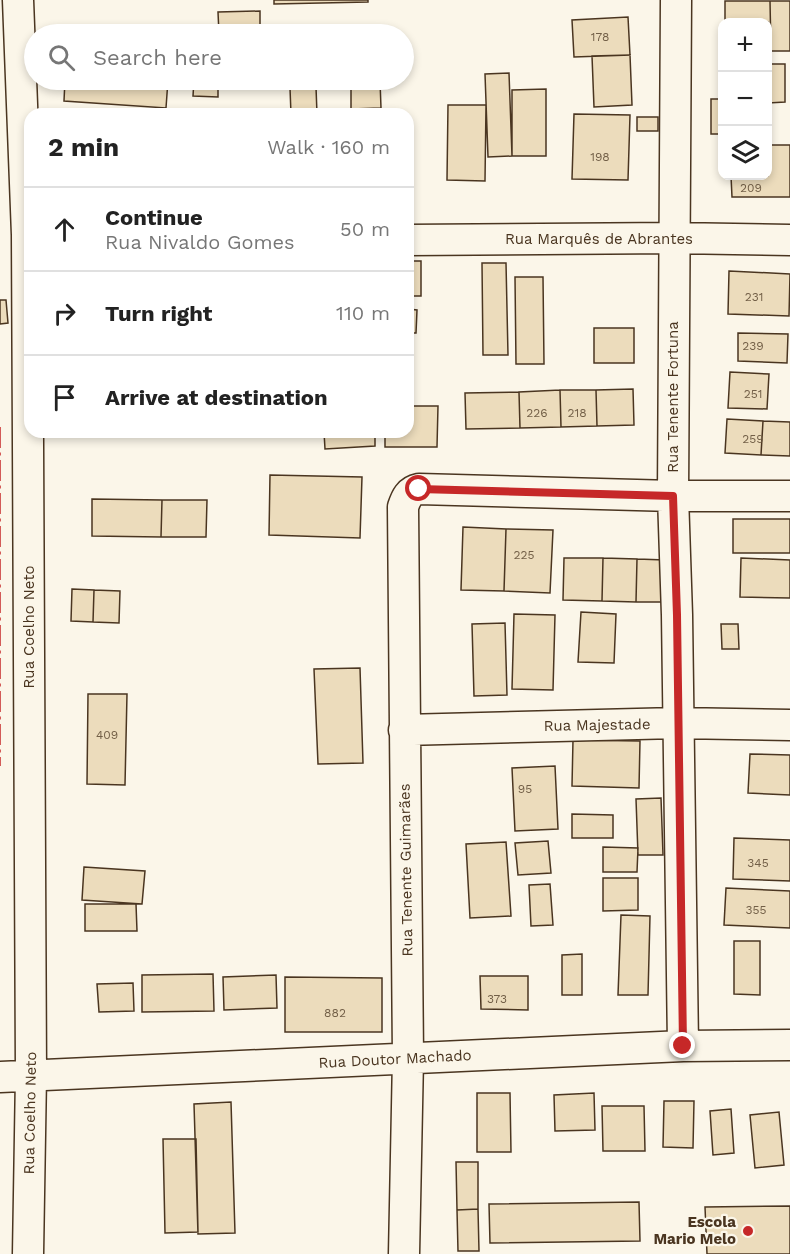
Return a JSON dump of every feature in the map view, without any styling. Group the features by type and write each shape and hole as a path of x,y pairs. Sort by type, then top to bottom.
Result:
{"street":[{"name":"Rua Coelho Neto","path":"18,0 19,235 31,1075 27,1254"},
{"name":"Rua Tenente Fortuna","path":"676,0 673,496 677,615 683,1046"},
{"name":"Rua Marquês de Abrantes","path":"414,240 674,238 790,240"},
{"name":"Rua Tenente Guimarães","path":"404,1254 408,1058 404,730 403,507 405,499 414,490 419,489 673,496"},
{"path":"673,496 790,496"},
{"name":"Rua Majestade","path":"404,730 677,723 790,725"},
{"name":"Rua Doutor Machado","path":"0,1077 683,1046 790,1045"}],"building":[{"path":"274,0 368,0 368,2 274,4"},
{"path":"725,1 770,1 770,18 725,18"},
{"path":"770,1 790,1 790,51 772,51"},
{"path":"260,11 260,24 219,24 218,12"},
{"path":"628,17 630,55 574,57 572,20"},
{"path":"630,55 632,105 594,107 592,56"},
{"path":"772,64 785,64 785,102 772,103"},
{"path":"509,73 512,156 488,157 485,74"},
{"path":"546,89 546,156 512,156 512,90"},
{"path":"65,90 167,90 166,108 64,101"},
{"path":"193,90 218,90 218,97 193,96"},
{"path":"290,90 316,90 317,108 291,108"},
{"path":"351,90 380,90 381,108 351,108"},
{"path":"711,99 718,99 718,134 711,134"},
{"path":"448,105 486,105 485,181 447,180"},
{"path":"574,114 630,115 628,180 572,179"},
{"path":"637,117 658,117 658,131 637,131"},
{"path":"772,145 790,145 790,197 732,197 731,180 772,180"},
{"path":"414,261 421,261 421,296 414,296"},
{"path":"482,263 506,263 508,355 483,355"},
{"path":"729,271 790,274 789,316 728,314"},
{"path":"515,277 543,277 544,364 516,364"},
{"path":"0,300 6,300 8,323 0,324"},
{"path":"414,310 417,310 416,333 414,333"},
{"path":"594,328 634,328 634,363 594,363"},
{"path":"738,333 788,334 787,363 738,361"},
{"path":"730,372 769,374 767,409 728,408"},
{"path":"633,389 634,425 597,426 596,390"},
{"path":"560,390 596,390 597,426 561,427"},
{"path":"560,390 561,427 520,428 519,392"},
{"path":"519,392 520,428 466,429 465,393"},
{"path":"414,406 438,406 437,447 385,447 385,438 414,438"},
{"path":"727,419 763,421 761,455 725,453"},
{"path":"763,421 790,422 790,456 761,455"},
{"path":"324,438 375,438 375,446 325,449"},
{"path":"270,475 362,477 360,538 269,535"},
{"path":"92,499 162,500 161,537 92,536"},
{"path":"162,500 207,500 206,537 161,537"},
{"path":"733,519 790,519 790,553 733,553"},
{"path":"463,527 506,529 504,591 461,590"},
{"path":"506,529 553,530 550,593 504,591"},
{"path":"564,558 603,558 602,601 563,600"},
{"path":"603,558 637,559 636,602 602,601"},
{"path":"741,558 790,560 790,598 740,597"},
{"path":"637,559 665,560 665,602 636,602"},
{"path":"72,589 94,590 93,622 71,621"},
{"path":"94,590 120,591 119,623 93,622"},
{"path":"581,612 616,614 614,663 578,662"},
{"path":"514,614 555,615 553,690 512,689"},
{"path":"505,623 507,695 474,696 472,624"},
{"path":"721,624 738,624 739,649 722,649"},
{"path":"360,668 363,763 318,764 314,669"},
{"path":"88,694 127,694 125,785 87,784"},
{"path":"573,740 640,741 639,788 572,786"},
{"path":"750,754 790,755 790,795 748,793"},
{"path":"555,766 558,829 515,831 512,768"},
{"path":"661,798 663,855 638,855 636,799"},
{"path":"572,814 613,815 613,838 572,838"},
{"path":"734,838 790,840 790,881 733,879"},
{"path":"548,841 551,873 518,875 515,843"},
{"path":"506,842 511,916 470,918 466,844"},
{"path":"603,847 638,848 637,872 603,872"},
{"path":"84,867 145,871 142,904 82,900"},
{"path":"603,878 638,878 638,910 603,911"},
{"path":"550,884 553,925 531,926 529,885"},
{"path":"726,888 790,891 790,928 724,925"},
{"path":"85,904 136,904 137,931 85,931"},
{"path":"621,915 650,916 648,995 618,995"},
{"path":"734,941 760,941 760,995 734,994"},
{"path":"582,954 582,995 562,995 562,955"},
{"path":"213,974 214,1011 142,1012 142,975"},
{"path":"276,975 277,1008 224,1010 223,977"},
{"path":"480,976 528,976 528,1010 481,1009"},
{"path":"285,977 382,978 382,1032 285,1032"},
{"path":"133,983 134,1011 99,1012 97,984"},
{"path":"477,1093 510,1093 511,1152 477,1152"},
{"path":"594,1093 595,1130 555,1131 554,1095"},
{"path":"664,1101 694,1101 693,1148 663,1147"},
{"path":"231,1102 235,1233 198,1234 194,1104"},
{"path":"602,1106 644,1106 645,1151 603,1151"},
{"path":"731,1109 734,1153 713,1155 710,1111"},
{"path":"779,1112 784,1165 755,1168 750,1115"},
{"path":"163,1139 196,1139 198,1232 165,1233"},
{"path":"456,1162 478,1162 478,1209 457,1210"},
{"path":"639,1202 640,1241 490,1243 489,1204"},
{"name":"Escola Mario Melo","path":"790,1206 790,1254 707,1254 705,1207"},
{"path":"478,1209 479,1251 458,1251 457,1210"}],"power":[{"path":"0,427 0,766"}],"place":[{"name":"Escola Mario Melo","path":"748,1231"}],"route":[{"path":"419,489 673,496 677,615 683,1046"}]}
